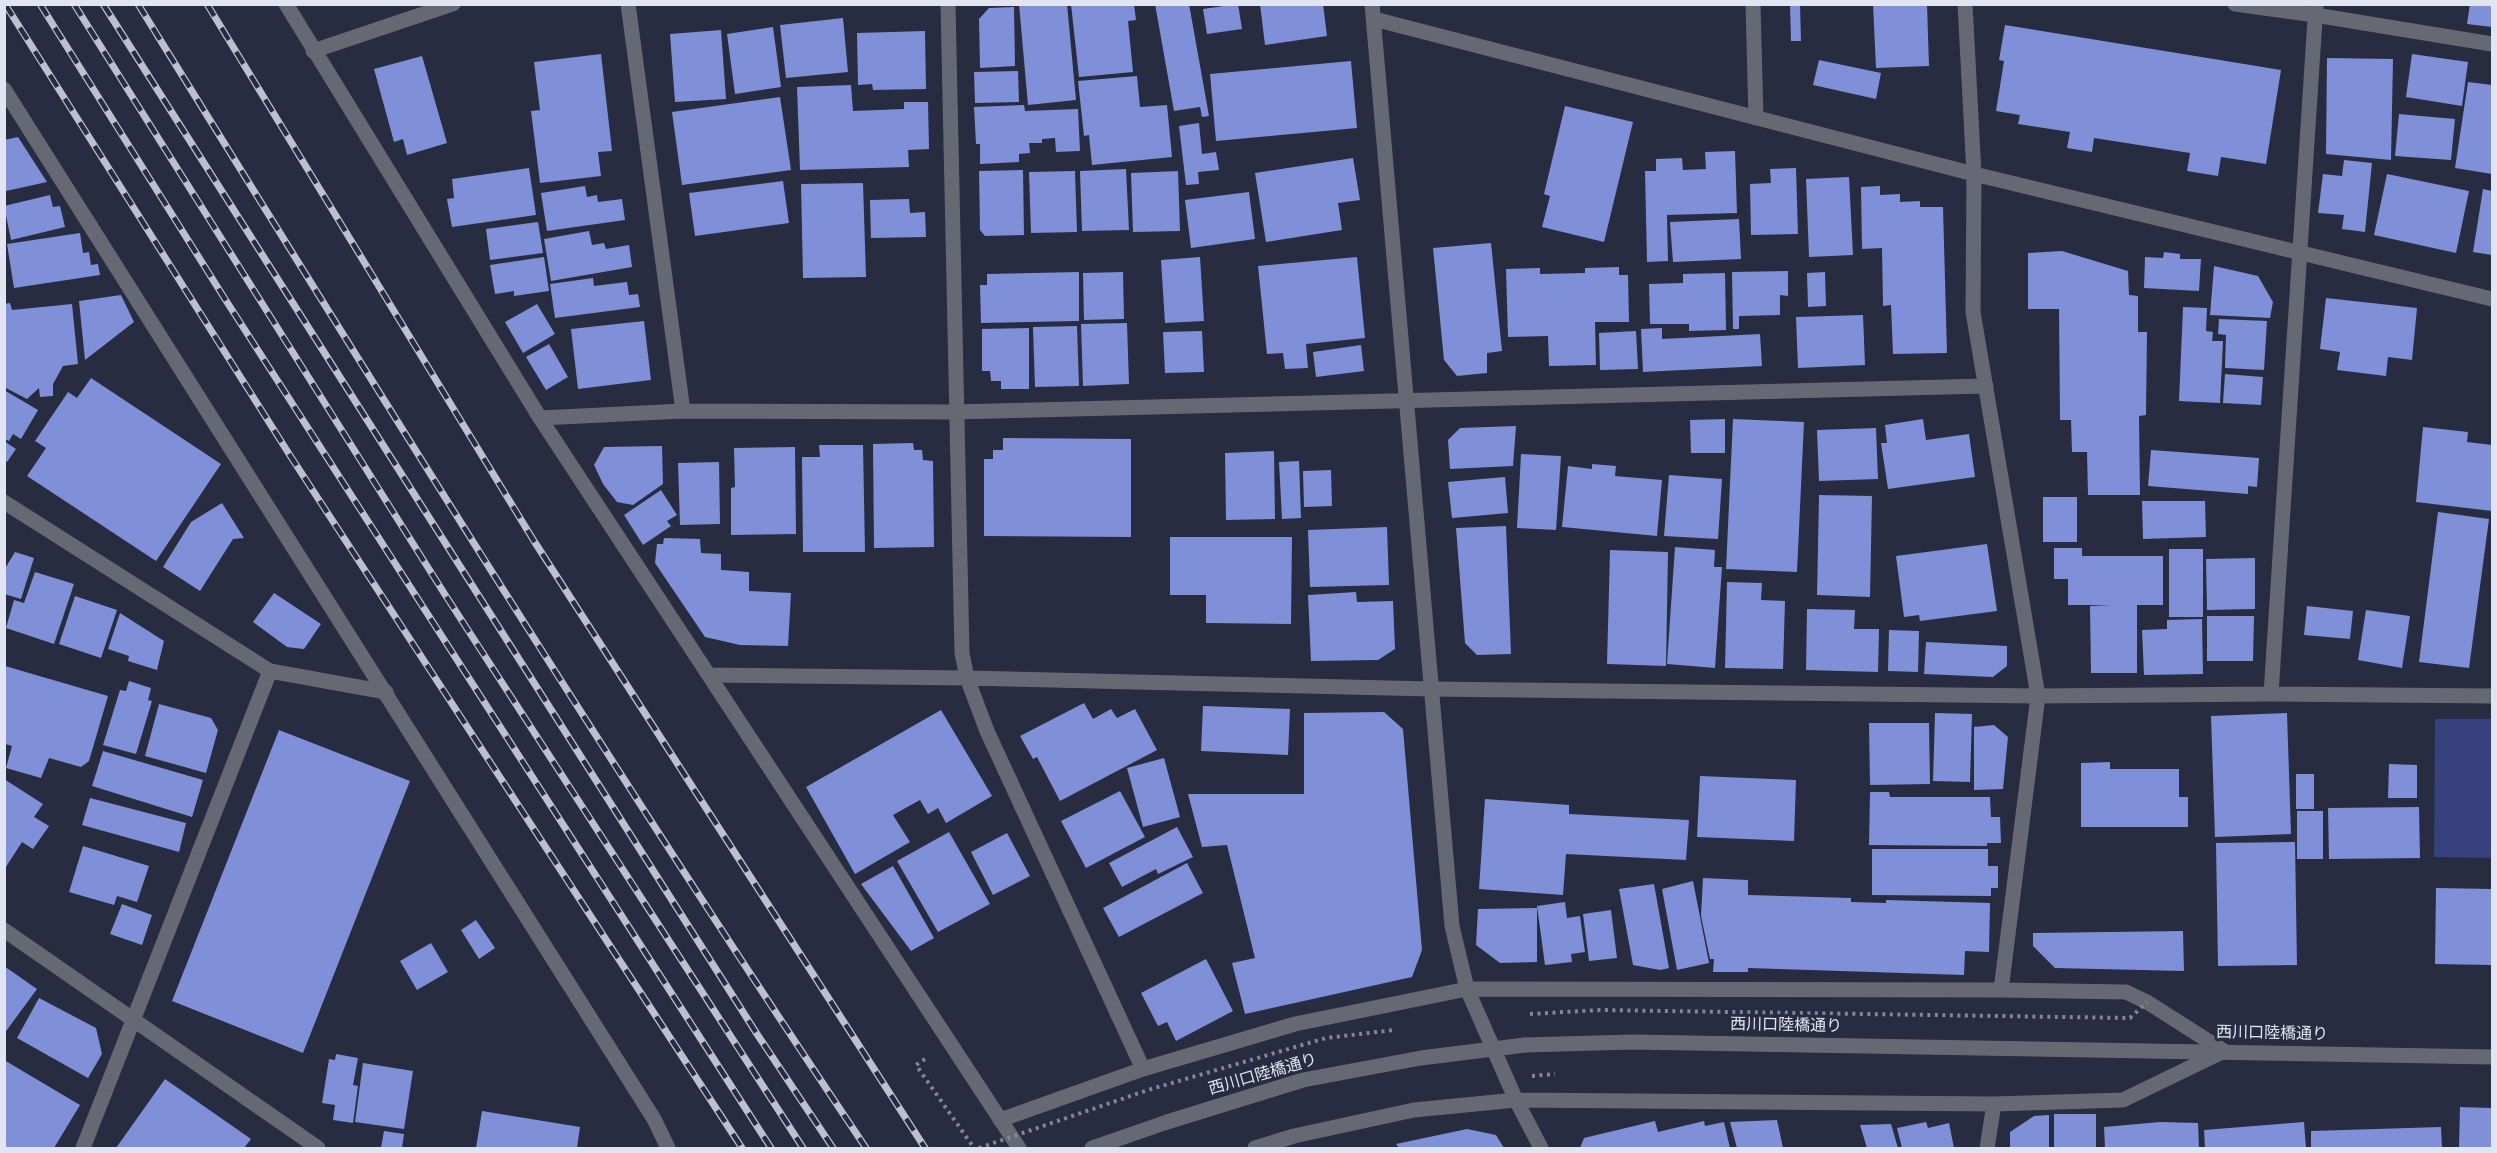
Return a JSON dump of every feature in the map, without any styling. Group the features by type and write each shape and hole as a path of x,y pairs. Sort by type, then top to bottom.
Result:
{"street":[{"path":"286,4 540,418 1019,1149"},
{"path":"313,51 453,4"},
{"path":"628,4 683,411"},
{"path":"948,4 955,412 962,653 968,678 987,731 1143,1069"},
{"path":"1753,4 1756,118"},
{"path":"1965,4 1974,174 1974,312 2038,696 2001,990"},
{"path":"2235,4 2316,10 2493,44"},
{"path":"2271,694 2316,10"},
{"path":"1541,1149 1516,1100 1467,989 1452,927 1373,12 1756,118 1974,174 2493,299"},
{"path":"4,89 654,1119 668,1149"},
{"path":"540,418 683,411 955,412 1986,386"},
{"path":"4,502 270,670 386,692"},
{"path":"83,1149 270,670"},
{"path":"709,675 968,678 1431,689 2038,696 2271,694 2493,696"},
{"path":"4,930 135,1019 318,1149"},
{"path":"1000,1120 1143,1069 1295,1024 1467,989 2126,992 2147,1002 2224,1051"},
{"name":"西川口陸橋通り","path":"1092,1149 1167,1122 1303,1080 1421,1059 1525,1045 1633,1042 2493,1057"},
{"path":"1255,1149 1294,1136 1414,1110 1516,1100 1994,1104 2123,1100 2224,1051"},
{"path":"1987,1149 1994,1104"}],"path":[{"path":"1528,1014 1600,1010 2130,1018 2147,1002"},
{"path":"979,1149 1148,1090 1314,1042 1397,1029"}],"shaded area":[{"path":"2435,719 2492,719 2492,858 2434,857"}],"building":[{"path":"1019,4 1067,4 1076,100 1028,105"},
{"path":"1071,4 1134,4 1136,20 1128,21 1133,72 1079,77"},
{"path":"1155,4 1189,4 1209,116 1202,117 1200,107 1174,111"},
{"path":"1238,4 1242,29 1207,34 1203,9"},
{"path":"1260,4 1323,4 1327,36 1265,45"},
{"path":"1790,4 1800,4 1801,41 1791,41"},
{"path":"1873,4 1927,4 1929,66 1876,68"},
{"path":"2470,4 2492,4 2492,27 2467,24"},
{"path":"1014,7 1015,66 980,68 979,19 989,8"},
{"path":"843,18 848,72 786,78 780,25"},
{"path":"2005,25 2281,70 2266,164 2221,157 2218,176 2187,171 2190,153 2094,138 2092,152 2067,148 2070,132 2018,124 2020,115 1996,111 2004,61 1999,60"},
{"path":"773,27 781,87 735,94 727,34"},
{"path":"721,30 726,99 675,102 670,34"},
{"path":"925,31 926,89 873,90 872,84 858,85 857,33"},
{"path":"601,54 612,151 598,152 601,176 540,183 531,111 540,110 534,62"},
{"path":"2412,54 2468,62 2462,106 2406,97"},
{"path":"422,56 447,143 407,155 403,139 394,142 374,69"},
{"path":"2327,58 2393,59 2391,160 2326,154"},
{"path":"1819,60 1881,73 1876,99 1813,85"},
{"path":"1351,61 1357,128 1216,141 1210,74"},
{"path":"1018,71 1019,102 975,103 974,72"},
{"path":"1137,76 1140,107 1167,105 1172,157 1092,165 1089,135 1084,136 1078,81"},
{"path":"2468,82 2492,85 2492,174 2455,168"},
{"path":"851,85 853,111 904,109 904,102 928,102 929,149 908,150 909,167 800,170 797,87"},
{"path":"780,97 791,170 682,185 672,112"},
{"path":"1024,105 1025,111 1078,109 1080,151 1056,152 1055,138 1042,139 1042,143 1029,143 1030,153 1019,154 1019,162 980,164 980,144 976,144 974,107"},
{"path":"1565,106 1633,122 1604,242 1542,227 1550,196 1544,194"},
{"path":"2399,114 2455,119 2451,160 2395,156"},
{"path":"1199,123 1202,154 1216,152 1219,170 1198,172 1199,184 1186,185 1179,126"},
{"path":"18,137 47,182 6,191 4,140"},
{"path":"1735,151 1737,213 1667,215 1668,261 1647,262 1645,171 1656,171 1656,159 1682,158 1683,170 1706,169 1705,152"},
{"path":"1353,158 1360,200 1338,203 1342,230 1266,242 1255,173"},
{"path":"2344,160 2372,163 2365,232 2342,229 2344,215 2318,213 2323,174 2342,176"},
{"path":"529,168 536,215 452,227 447,199 454,198 452,179"},
{"path":"1796,168 1798,234 1751,235 1750,184 1771,183 1770,169"},
{"path":"1126,169 1129,230 1082,231 1080,171"},
{"path":"1023,170 1024,235 985,236 980,230 979,171"},
{"path":"1075,171 1077,232 1031,233 1029,172"},
{"path":"1178,171 1180,231 1133,232 1131,173"},
{"path":"2387,174 2469,191 2456,253 2374,235"},
{"path":"1849,177 1853,255 1809,257 1806,179"},
{"path":"783,181 789,223 695,236 689,193"},
{"path":"863,183 866,277 803,278 801,184"},
{"path":"585,186 587,197 597,195 598,202 622,199 625,220 547,231 541,193"},
{"path":"1880,186 1880,195 1900,194 1900,202 1920,201 1920,207 1943,207 1947,353 1893,354 1891,305 1883,306 1882,248 1862,249 1861,187"},
{"path":"2483,189 2492,191 2492,255 2473,252"},
{"path":"1249,192 1255,239 1191,248 1185,200"},
{"path":"50,195 53,207 60,206 65,227 11,240 4,206"},
{"path":"909,199 910,213 925,212 926,237 871,238 870,200"},
{"path":"1739,219 1741,259 1673,262 1670,222"},
{"path":"538,222 543,253 490,260 486,229"},
{"path":"589,231 592,245 604,243 606,249 629,245 632,267 551,281 544,239"},
{"path":"80,233 83,253 89,252 91,265 98,264 100,275 14,288 7,244"},
{"path":"1491,243 1502,351 1487,353 1487,373 1457,376 1444,360 1433,248"},
{"path":"2062,251 2128,271 2129,295 2138,296 2138,332 2147,332 2146,415 2139,416 2140,495 2088,495 2087,452 2072,452 2071,420 2060,420 2059,309 2028,309 2028,253"},
{"path":"2164,252 2180,254 2180,259 2201,259 2199,291 2144,288 2145,257 2163,258"},
{"path":"544,257 549,291 514,296 514,291 495,294 490,265"},
{"path":"1200,257 1204,321 1165,323 1161,260"},
{"path":"1357,257 1365,338 1306,344 1308,368 1285,369 1283,353 1267,354 1258,266"},
{"path":"2214,266 2258,276 2273,302 2270,318 2210,315"},
{"path":"1619,267 1619,275 1628,275 1629,322 1595,322 1596,365 1549,366 1548,336 1508,337 1506,269 1540,268 1540,274 1585,273 1585,268"},
{"path":"1788,271 1788,296 1780,295 1780,315 1739,316 1739,329 1733,329 1732,272"},
{"path":"1079,272 1079,321 981,323 980,285 987,285 987,274"},
{"path":"1123,272 1124,319 1084,320 1083,273"},
{"path":"1825,272 1826,306 1808,307 1807,273"},
{"path":"1725,273 1726,330 1689,331 1689,324 1650,324 1649,284 1683,283 1683,274"},
{"path":"593,278 594,286 627,282 629,295 638,294 640,307 555,318 550,284"},
{"path":"121,295 134,322 85,360 79,301"},
{"path":"2326,298 2417,308 2412,360 2388,357 2386,376 2337,370 2340,352 2320,349"},
{"path":"10,303 12,310 72,304 78,364 63,366 53,384 53,396 40,397 39,388 27,399 4,387 4,304"},
{"path":"537,304 555,334 523,353 505,322"},
{"path":"2183,307 2207,308 2206,331 2213,332 2212,341 2223,341 2220,403 2179,401"},
{"path":"1863,315 1865,365 1798,368 1796,317"},
{"path":"2219,319 2267,321 2264,370 2225,368 2226,335 2218,334"},
{"path":"644,321 651,380 578,389 571,329"},
{"path":"1127,323 1129,384 1083,386 1081,324"},
{"path":"1077,326 1079,386 1035,387 1033,327"},
{"path":"1029,328 1029,389 1001,389 1001,381 991,381 990,371 982,371 982,329"},
{"path":"1662,328 1662,339 1760,334 1762,366 1643,372 1641,329"},
{"path":"1202,331 1204,372 1165,373 1163,332"},
{"path":"1636,331 1638,369 1600,370 1599,333"},
{"path":"549,344 568,377 546,390 526,357"},
{"path":"1361,345 1364,371 1316,377 1313,352"},
{"path":"2225,374 2263,377 2261,405 2223,403"},
{"path":"91,378 221,464 156,561 27,476 46,448 35,441 68,392 77,398"},
{"path":"4,390 38,410 21,439 13,434 9,441 4,439"},
{"path":"1725,419 1725,453 1691,453 1690,420"},
{"path":"1733,419 1804,422 1797,572 1726,569"},
{"path":"1923,419 1926,440 1969,434 1975,477 1888,489 1881,443 1887,443 1885,425"},
{"path":"1516,426 1513,466 1450,469 1448,440 1460,428"},
{"path":"2423,427 2468,432 2467,442 2492,445 2492,511 2416,502"},
{"path":"1876,428 1878,479 1819,481 1817,430"},
{"path":"1003,438 1131,439 1131,537 984,536 984,459 993,459 993,450 1003,450"},
{"path":"4,441 16,449 7,462 4,460"},
{"path":"913,443 914,450 922,450 923,460 933,461 934,547 874,548 873,444"},
{"path":"819,445 863,445 865,552 803,552 802,457 820,457"},
{"path":"662,446 663,484 633,505 617,502 603,484 594,465 604,447"},
{"path":"795,447 796,534 731,535 731,488 735,487 734,448"},
{"path":"2151,450 2259,458 2257,487 2248,486 2248,494 2148,486"},
{"path":"1274,451 1275,519 1226,520 1225,453"},
{"path":"1521,454 1561,456 1556,530 1517,528"},
{"path":"1299,461 1301,518 1282,519 1279,462"},
{"path":"719,462 720,524 680,525 678,463"},
{"path":"1592,464 1616,466 1615,476 1662,480 1657,536 1562,527 1568,466 1592,469"},
{"path":"1331,470 1332,506 1304,507 1303,471"},
{"path":"1669,475 1722,479 1718,539 1664,536"},
{"path":"1505,477 1508,513 1452,518 1448,482"},
{"path":"661,490 677,515 667,521 671,526 643,545 624,515"},
{"path":"1819,495 1872,496 1870,597 1817,595"},
{"path":"2043,497 2077,497 2077,542 2043,542"},
{"path":"2142,501 2205,501 2206,537 2143,539"},
{"path":"222,503 244,538 233,539 200,591 163,567 191,522"},
{"path":"2438,512 2489,519 2469,668 2419,662"},
{"path":"1506,526 1511,654 1477,655 1465,643 1456,528"},
{"path":"1387,527 1389,585 1310,587 1308,530"},
{"path":"1170,537 1292,537 1291,624 1206,623 1206,595 1170,595"},
{"path":"664,538 700,539 701,553 721,554 721,570 749,572 749,591 791,593 788,646 740,645 705,637 655,563 657,544 663,544"},
{"path":"1987,544 1997,611 1920,621 1919,615 1904,617 1896,556"},
{"path":"1675,547 1715,550 1714,567 1722,567 1715,668 1667,664"},
{"path":"2054,548 2082,548 2082,556 2163,556 2163,605 2137,605 2137,673 2091,673 2090,606 2111,605 2068,605 2068,579 2054,579"},
{"path":"2169,549 2203,549 2203,617 2169,617"},
{"path":"1610,550 1668,552 1666,666 1607,664"},
{"path":"15,552 34,558 21,599 4,594 4,570"},
{"path":"2255,558 2255,609 2207,610 2206,559"},
{"path":"35,572 74,584 54,644 6,628 14,600 24,603"},
{"path":"1727,582 1762,583 1761,600 1785,601 1783,669 1725,668"},
{"path":"1356,592 1357,602 1393,601 1395,649 1378,660 1311,661 1308,595"},
{"path":"274,593 321,624 304,649 287,647 253,622"},
{"path":"75,596 117,610 101,658 59,644"},
{"path":"2307,606 2353,611 2350,639 2304,635"},
{"path":"1807,609 1855,610 1854,629 1879,629 1878,672 1806,670"},
{"path":"2366,610 2410,616 2402,668 2358,660"},
{"path":"120,613 164,641 157,670 128,661 129,656 108,649"},
{"path":"2207,616 2254,616 2253,661 2207,661"},
{"path":"2202,619 2203,674 2144,675 2142,630 2167,629 2167,620"},
{"path":"1889,630 1919,631 1918,672 1888,671"},
{"path":"1926,642 2007,646 2007,666 1993,677 1924,674"},
{"path":"5,666 108,696 89,761 81,767 49,758 41,778 6,768 12,746 5,744"},
{"path":"129,681 151,688 148,700 152,701 136,754 103,745 120,690 126,691"},
{"path":"1084,703 1093,719 1111,709 1117,718 1135,709 1157,750 1060,801 1037,757 1033,759 1020,736"},
{"path":"159,704 211,718 218,730 206,773 145,756"},
{"path":"1203,706 1290,709 1288,755 1201,751"},
{"path":"941,710 992,796 946,823 938,808 928,814 920,800 893,815 910,842 855,874 806,787"},
{"path":"1384,712 1403,729 1422,950 1412,977 1245,1014 1232,963 1255,958 1227,845 1202,847 1188,794 1304,794 1304,713"},
{"path":"1935,713 1972,714 1970,782 1933,781"},
{"path":"2287,713 2291,834 2215,837 2211,716"},
{"path":"1869,723 1929,723 1930,784 1870,785"},
{"path":"1994,725 2008,737 2003,789 1974,790 1974,727"},
{"path":"279,730 410,781 303,1053 172,1001"},
{"path":"103,751 203,780 192,817 92,786"},
{"path":"1164,758 1180,817 1143,827 1127,768"},
{"path":"2110,762 2110,769 2179,769 2179,797 2188,797 2188,827 2081,827 2081,763"},
{"path":"2389,764 2417,765 2417,798 2388,798"},
{"path":"2296,774 2314,774 2314,809 2296,809"},
{"path":"1700,776 1796,780 1794,841 1697,837"},
{"path":"4,779 43,804 34,817 49,826 33,849 22,842 4,870"},
{"path":"1120,791 1145,837 1086,868 1061,821"},
{"path":"1870,792 1889,792 1890,797 1990,797 1991,817 2000,817 2001,843 1987,843 1987,846 1869,845"},
{"path":"90,798 186,823 179,852 82,825"},
{"path":"1485,799 1569,805 1569,814 1689,820 1686,860 1566,854 1563,895 1479,889"},
{"path":"2419,807 2420,858 2329,859 2328,808"},
{"path":"2297,811 2323,811 2323,859 2297,859"},
{"path":"1177,827 1193,857 1158,874 1156,869 1122,887 1109,863"},
{"path":"949,832 990,904 938,932 897,861"},
{"path":"1007,833 1030,876 993,895 971,852"},
{"path":"2295,842 2297,965 2218,966 2216,843"},
{"path":"83,846 149,866 137,902 117,896 114,905 69,892"},
{"path":"1872,849 1988,849 1988,866 1998,866 1998,888 1991,888 1991,896 1872,895"},
{"path":"1187,863 1203,893 1119,937 1103,908"},
{"path":"893,866 934,938 911,951 861,884"},
{"path":"1703,878 1748,880 1748,895 1851,898 1851,902 1886,903 1886,900 1990,903 1989,952 1965,951 1964,975 1748,968 1748,972 1713,972 1714,959 1710,959 1701,916"},
{"path":"1693,881 1709,963 1677,970 1662,889"},
{"path":"1654,884 1669,968 1660,970 1633,965 1619,889"},
{"path":"2436,888 2492,889 2492,965 2435,964"},
{"path":"1565,902 1567,918 1580,916 1585,952 1571,954 1572,962 1545,965 1537,906"},
{"path":"122,904 152,915 142,945 110,934"},
{"path":"1537,908 1537,962 1500,963 1476,945 1478,909"},
{"path":"1611,910 1617,958 1589,961 1583,914"},
{"path":"476,920 495,948 479,959 461,930"},
{"path":"2183,931 2184,971 2055,968 2033,946 2033,933"},
{"path":"431,943 448,972 417,990 400,961"},
{"path":"1206,959 1233,1011 1176,1041 1167,1022 1158,1026 1141,993"},
{"path":"4,966 37,989 4,1034"},
{"path":"39,998 96,1028 102,1054 88,1078 17,1038"},
{"path":"336,1054 358,1058 353,1085 358,1086 353,1123 333,1120 335,1105 322,1103 329,1059 335,1060"},
{"path":"4,1060 80,1105 54,1148 4,1148"},
{"path":"363,1063 413,1071 404,1129 355,1122"},
{"path":"165,1079 251,1139 244,1148 116,1148"},
{"path":"2460,1107 2492,1108 2492,1148 2459,1148"},
{"path":"482,1111 580,1127 577,1148 476,1148"},
{"path":"2054,1114 2096,1114 2096,1148 2054,1148"},
{"path":"2049,1115 2049,1148 2010,1148 2010,1132 2034,1116"},
{"path":"1777,1120 1783,1148 1737,1148 1730,1122"},
{"path":"1655,1121 1658,1132 1704,1121 1705,1126 1724,1122 1730,1148 1580,1148 1584,1138"},
{"path":"1926,1122 1928,1128 1949,1123 1954,1148 1902,1148 1897,1128"},
{"path":"2160,1122 2198,1123 2199,1148 2105,1148 2104,1127"},
{"path":"2304,1122 2306,1148 2205,1148 2204,1130"},
{"path":"1891,1124 1898,1148 1867,1148 1860,1125"},
{"path":"2441,1127 2442,1148 2311,1148 2311,1131"},
{"path":"1467,1129 1496,1135 1504,1148 1399,1148 1396,1144"},
{"path":"384,1131 404,1134 402,1148 381,1148"}],"railway":[{"path":"5,4 291,457 742,1148"},
{"path":"40,4 225,299 771,1148"},
{"path":"74,4 444,593 803,1148"},
{"path":"103,4 757,1034 833,1148"},
{"path":"138,4 406,436 679,865 866,1148"},
{"path":"207,4 534,541 925,1148"}]}
